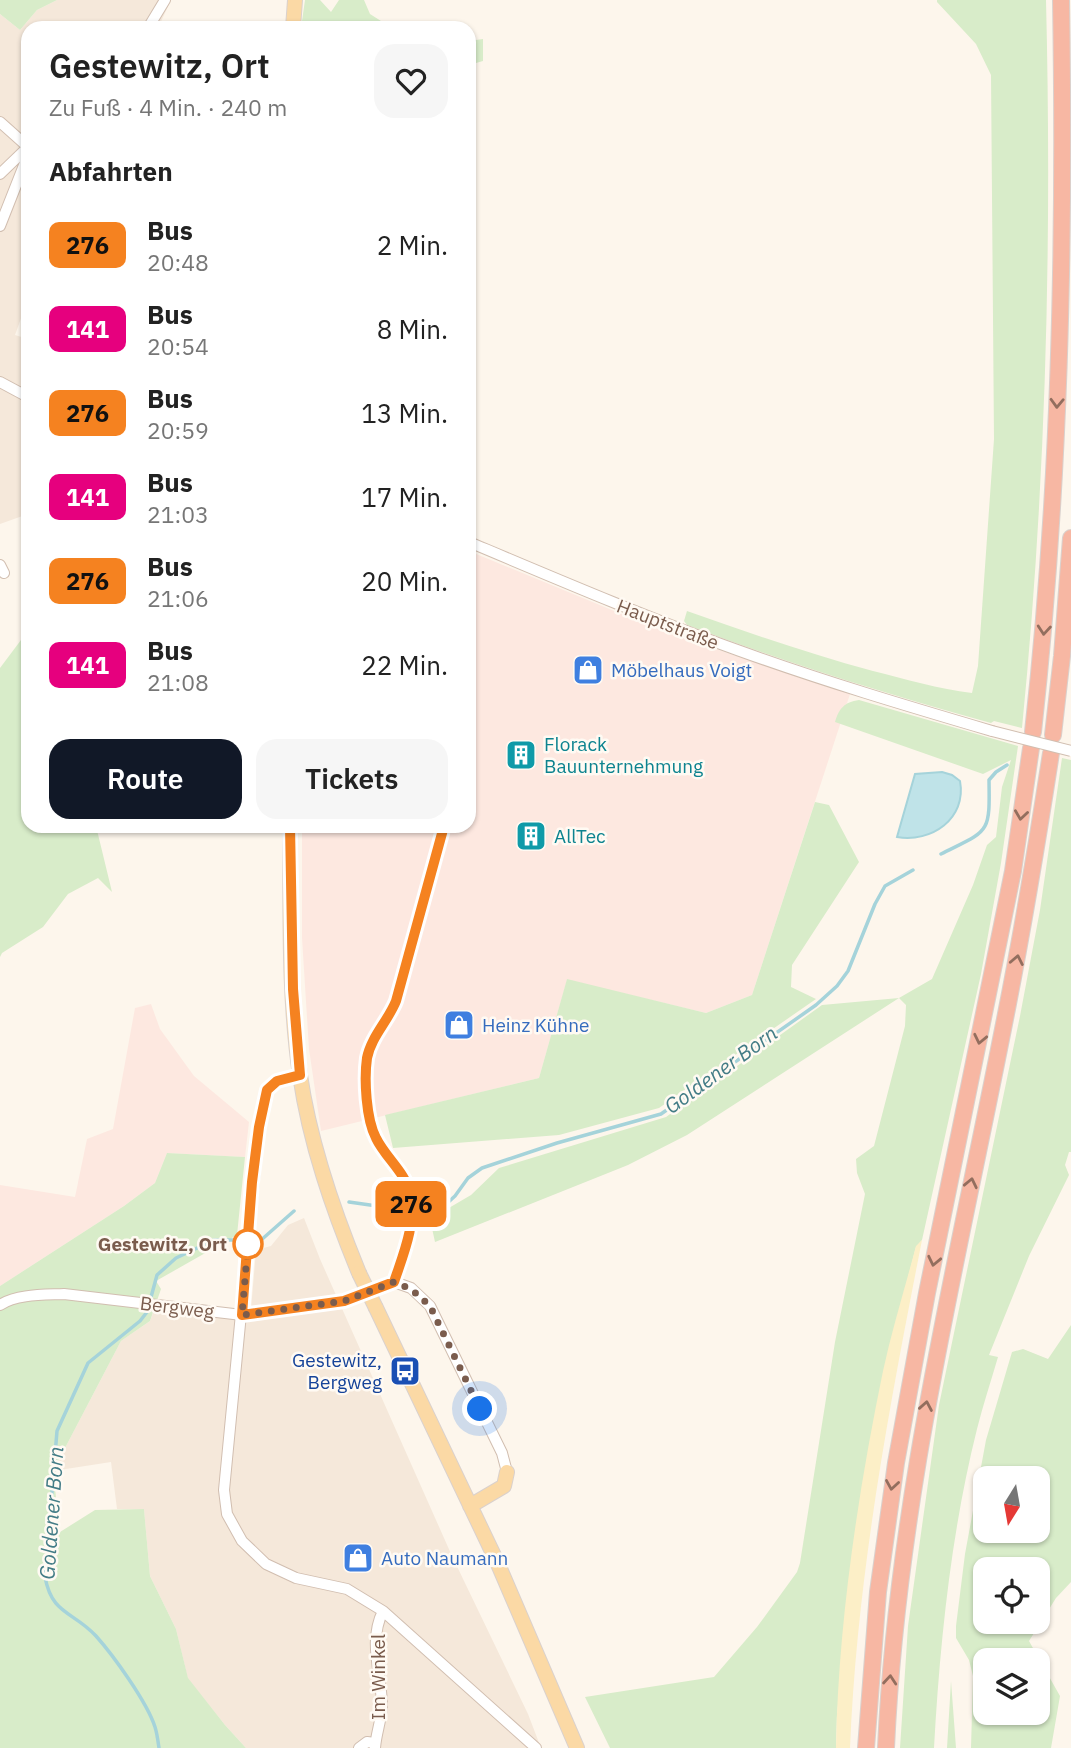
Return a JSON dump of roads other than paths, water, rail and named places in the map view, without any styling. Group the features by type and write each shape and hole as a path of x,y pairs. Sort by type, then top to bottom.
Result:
{"highway":[{"path":"866,1748 878,1592 896,1462 927,1293 1013,871 1042,654 1054,486 1062,254 1061,0"},
{"path":"1053,735 1071,538"},
{"path":"886,1748 890,1671 915,1470 1024,921 1051,753"}],"main road":[{"path":"294,21 295,0"},
{"path":"290,833 293,989 300,1075 309,1121 330,1197 359,1273 498,1564 575,1748"},
{"path":"470,1506 503,1486 507,1472"}],"street":[{"path":"152,21 165,0"},
{"path":"0,122 21,141"},
{"path":"0,174 21,154"},
{"path":"0,226 21,173"},
{"path":"0,382 21,393"},
{"name":"Hauptstraße","path":"476,545 595,596 742,652 875,696 1071,751"},
{"path":"300,1075 277,1081 267,1090 259,1127 224,1490 227,1514 242,1541 266,1564 296,1578 347,1589 383,1611 536,1748"},
{"name":"Bergweg","path":"0,1305 6,1301 64,1294 242,1315 344,1301 394,1282 411,1289 430,1306 502,1453 507,1472"},
{"name":"Im Winkel","path":"359,1748 367,1742 375,1746 382,1705 375,1643 378,1621 383,1611"}],"water":[{"path":"942,772 960,781 961,795 952,817 934,832 910,838 897,837 915,774"}],"waterway":[{"name":"Goldener Born","path":"941,854 978,835 983,829 989,811 989,780 1007,765"},
{"name":"Goldener Born","path":"349,1202 419,1212 443,1207 468,1178 482,1168 557,1143 661,1114 816,1005 837,986 848,971 885,886 913,870"},
{"name":"Goldener Born","path":"260,1241 294,1211"},
{"name":"Goldener Born","path":"159,1748 151,1717 120,1667 96,1636 58,1606 48,1589 45,1577 57,1431 88,1363 140,1321 147,1312 157,1275 176,1258 214,1240 234,1240"}],"place":[{"name":"Möbelhaus Voigt","path":"588,670"},
{"name":"Florack Bauunternehmung","path":"521,755"},
{"name":"AllTec","path":"531,836"},
{"name":"Heinz Kühne","path":"459,1025"},
{"name":"Gestewitz, Ort","path":"248,1244"},
{"name":"Gestewitz, Bergweg","path":"405,1371"},
{"name":"Auto Naumann","path":"358,1558"}]}
